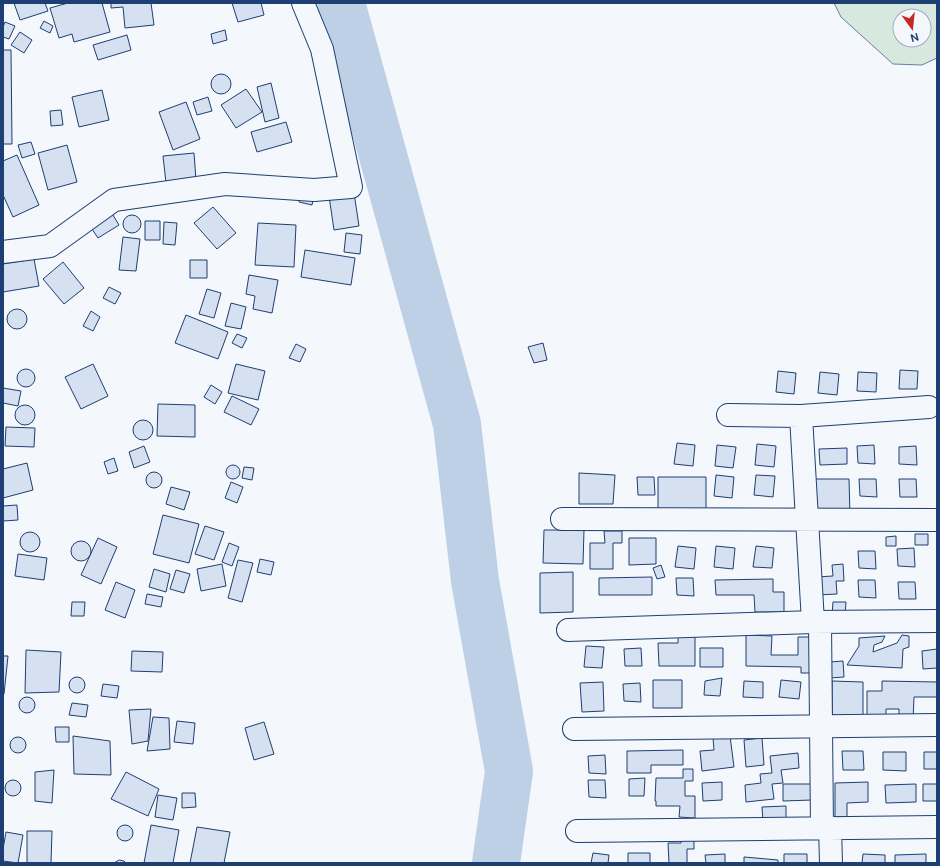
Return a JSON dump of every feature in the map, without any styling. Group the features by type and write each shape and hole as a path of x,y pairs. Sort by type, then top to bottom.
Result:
{"street":[{"path":"3,252 50,246 114,200 225,184 314,190 351,187 322,49 303,3"},
{"path":"728,415 801,416 929,408"},
{"path":"801,416 807,520 817,623 826,828 831,863"},
{"path":"562,520 937,520"},
{"path":"568,630 937,621"},
{"path":"574,729 937,725"},
{"path":"577,831 937,826"}],"shaded area":[{"path":"834,3 937,3 937,58 922,65 893,64 841,17"}],"building":[{"path":"14,3 45,3 48,11 20,20"},
{"path":"68,3 102,3 110,32 74,42 72,34 59,38 50,8"},
{"path":"111,3 151,3 154,25 125,28 123,7 111,8"},
{"path":"232,3 261,3 264,15 238,22"},
{"path":"44,21 53,26 50,33 40,28"},
{"path":"5,22 15,26 9,39 3,37 3,27"},
{"path":"225,30 227,40 213,44 211,34"},
{"path":"20,32 32,40 24,53 11,45"},
{"path":"127,35 131,50 98,60 93,45"},
{"path":"3,50 11,50 12,144 3,144"},
{"path":"221,74 228,77 231,84 228,91 221,94 214,91 211,84 214,77"},
{"path":"271,83 279,118 265,122 257,87"},
{"path":"246,89 262,112 236,128 221,105"},
{"path":"102,90 109,120 79,127 72,97"},
{"path":"208,97 212,111 197,115 193,102"},
{"path":"186,102 200,139 173,150 159,112"},
{"path":"61,110 63,125 51,126 50,111"},
{"path":"286,122 292,142 257,152 251,132"},
{"path":"31,142 35,154 22,158 18,145"},
{"path":"67,145 77,182 48,190 38,153"},
{"path":"194,153 196,180 166,183 163,156"},
{"path":"17,155 39,205 13,217 3,195 3,161"},
{"path":"301,192 314,195 312,205 299,202"},
{"path":"354,193 359,226 334,230 329,196"},
{"path":"213,207 236,233 217,249 194,223"},
{"path":"111,212 119,225 98,238 90,226"},
{"path":"132,215 138,218 141,224 138,230 132,233 126,230 123,224 126,218"},
{"path":"145,221 160,221 160,240 145,240"},
{"path":"164,222 177,223 175,245 163,244"},
{"path":"258,223 296,225 294,267 255,265"},
{"path":"346,233 362,235 360,254 344,252"},
{"path":"123,237 140,239 136,271 119,270"},
{"path":"305,250 355,258 351,285 301,277"},
{"path":"34,259 39,286 3,292 3,264"},
{"path":"190,260 207,260 207,278 190,278"},
{"path":"63,262 84,288 64,304 43,279"},
{"path":"249,275 278,280 272,313 253,309 255,296 246,294"},
{"path":"109,287 121,293 115,304 103,298"},
{"path":"207,289 221,293 214,318 199,314"},
{"path":"231,303 246,307 241,329 225,326"},
{"path":"13,309 21,309 27,315 27,323 21,329 13,329 7,323 7,315"},
{"path":"91,311 100,317 93,331 83,326"},
{"path":"186,315 228,332 218,359 175,343"},
{"path":"237,334 247,338 242,348 232,343"},
{"path":"543,343 547,360 534,363 528,347"},
{"path":"296,344 306,349 300,362 289,358"},
{"path":"93,364 108,396 81,409 65,377"},
{"path":"236,364 265,371 258,400 228,393"},
{"path":"26,369 32,372 35,378 32,384 26,387 20,384 17,378 20,372"},
{"path":"900,370 918,371 917,389 899,389"},
{"path":"778,371 796,373 794,394 776,392"},
{"path":"820,372 839,374 837,395 818,393"},
{"path":"858,372 877,373 876,392 857,391"},
{"path":"211,385 222,392 215,404 204,397"},
{"path":"3,388 21,391 18,406 3,403"},
{"path":"232,396 259,409 251,425 224,412"},
{"path":"158,404 195,405 195,437 157,436"},
{"path":"25,405 32,408 35,415 32,422 25,425 18,422 15,415 18,408"},
{"path":"143,420 150,423 153,430 150,437 143,440 136,437 133,430 136,423"},
{"path":"6,427 35,428 34,447 5,446"},
{"path":"677,443 695,445 693,466 674,464"},
{"path":"757,444 776,446 774,467 755,465"},
{"path":"717,445 736,447 733,468 715,466"},
{"path":"874,445 875,464 858,463 857,446"},
{"path":"144,446 150,462 134,468 129,452"},
{"path":"916,446 917,465 899,464 899,447"},
{"path":"847,448 847,464 820,465 819,449"},
{"path":"114,458 118,471 108,474 104,462"},
{"path":"27,463 33,490 3,498 3,469"},
{"path":"230,465 236,465 240,469 240,475 236,479 230,479 226,475 226,469"},
{"path":"244,467 254,468 252,480 242,478"},
{"path":"154,472 161,477 162,480 157,487 154,488 147,483 146,480 151,473"},
{"path":"579,473 615,475 613,504 579,504"},
{"path":"716,475 734,477 732,498 714,496"},
{"path":"756,475 775,476 773,497 754,495"},
{"path":"637,477 654,477 655,495 638,495"},
{"path":"658,477 706,477 706,512 658,511"},
{"path":"813,479 849,479 850,515 813,515"},
{"path":"859,479 876,479 877,497 860,496"},
{"path":"899,479 916,479 917,497 900,497"},
{"path":"231,482 243,487 237,503 225,498"},
{"path":"171,487 190,492 184,510 166,504"},
{"path":"17,505 18,520 3,521 3,506"},
{"path":"163,515 199,524 189,563 153,554"},
{"path":"205,526 224,532 214,560 195,554"},
{"path":"544,530 584,530 583,564 543,563"},
{"path":"604,531 622,531 622,543 613,543 613,569 590,569 590,543 605,543"},
{"path":"30,532 37,535 40,542 37,549 30,552 23,549 20,542 23,535"},
{"path":"915,534 928,534 928,545 915,545"},
{"path":"896,536 896,546 886,546 886,537"},
{"path":"98,538 117,547 101,584 81,575"},
{"path":"629,538 656,538 656,564 629,565"},
{"path":"81,541 88,544 91,551 88,558 81,561 74,558 71,551 74,544"},
{"path":"229,543 239,547 232,566 222,562"},
{"path":"678,546 696,548 694,569 675,567"},
{"path":"716,546 735,548 733,569 714,567"},
{"path":"756,546 774,548 772,568 753,567"},
{"path":"914,548 915,567 898,566 897,549"},
{"path":"858,551 875,551 876,569 859,568"},
{"path":"18,554 47,558 44,580 15,576"},
{"path":"260,559 274,562 271,575 257,572"},
{"path":"238,560 253,563 242,602 228,598"},
{"path":"222,564 226,586 201,591 197,569"},
{"path":"843,564 844,581 836,581 837,594 817,595 816,577 833,576 832,565"},
{"path":"661,565 665,577 657,579 653,568"},
{"path":"154,569 170,574 166,592 149,587"},
{"path":"176,570 190,574 184,593 170,589"},
{"path":"573,572 573,612 540,613 540,573"},
{"path":"652,577 652,595 599,595 599,578"},
{"path":"676,578 693,578 694,596 677,595"},
{"path":"773,579 773,592 784,592 784,612 755,612 754,595 716,595 715,580"},
{"path":"858,580 875,580 876,598 859,597"},
{"path":"116,582 135,590 125,618 105,610"},
{"path":"898,582 915,582 916,599 899,599"},
{"path":"147,594 163,597 161,607 145,604"},
{"path":"72,602 85,602 84,616 71,616"},
{"path":"833,602 846,602 845,615 832,615"},
{"path":"746,635 772,636 771,655 798,655 798,637 813,637 813,673 801,673 801,667 746,666"},
{"path":"902,635 909,636 909,647 903,649 902,668 847,665 859,646 859,638 885,636 882,642 874,645 873,652 897,643"},
{"path":"678,636 695,636 695,666 659,666 658,643 678,643"},
{"path":"586,646 604,647 602,668 584,667"},
{"path":"641,648 642,666 625,666 624,649"},
{"path":"700,648 723,648 723,667 700,667"},
{"path":"937,649 937,668 923,669 922,651"},
{"path":"26,650 61,652 59,692 25,693"},
{"path":"132,651 163,652 162,672 131,671"},
{"path":"3,656 8,656 4,694 3,694"},
{"path":"843,661 844,677 830,678 830,662"},
{"path":"74,677 80,677 85,682 83,691 80,693 74,693 69,688 69,682"},
{"path":"722,678 720,696 704,695 705,681"},
{"path":"653,680 682,680 682,708 653,708"},
{"path":"781,680 801,682 799,699 779,697"},
{"path":"744,681 763,682 763,698 743,697"},
{"path":"832,681 863,682 863,717 832,717"},
{"path":"882,681 937,682 937,697 914,697 913,721 899,720 899,709 886,709 886,719 867,719 867,691 882,691"},
{"path":"603,682 604,711 582,712 580,683"},
{"path":"640,683 641,702 624,701 623,684"},
{"path":"103,684 119,686 117,698 101,696"},
{"path":"24,697 30,697 35,702 33,711 30,713 24,713 19,708 19,702"},
{"path":"72,703 88,705 86,717 69,715"},
{"path":"151,709 148,741 132,744 129,710"},
{"path":"153,717 169,718 170,749 147,751"},
{"path":"177,721 195,723 193,744 174,742"},
{"path":"264,722 274,754 254,760 245,728"},
{"path":"55,727 69,727 69,742 56,742"},
{"path":"73,736 110,741 111,775 74,774"},
{"path":"730,736 734,767 702,771 700,751 714,750 713,738"},
{"path":"15,737 21,737 26,742 24,751 21,753 15,753 10,748 10,742"},
{"path":"762,738 764,765 746,767 744,740"},
{"path":"683,750 683,765 651,765 651,773 627,773 627,751"},
{"path":"842,751 863,751 864,770 843,770"},
{"path":"883,752 906,752 906,771 883,770"},
{"path":"924,752 937,752 937,769 924,769"},
{"path":"798,753 799,768 781,770 783,783 772,784 774,799 746,802 745,785 761,783 760,774 772,773 770,756"},
{"path":"605,755 606,774 589,773 588,756"},
{"path":"683,769 693,769 693,781 685,781 685,796 695,796 695,818 679,817 680,806 656,806 656,778 683,778"},
{"path":"54,770 52,803 35,801 35,772"},
{"path":"126,772 159,789 148,816 111,799"},
{"path":"645,778 644,796 629,796 629,779"},
{"path":"10,780 16,780 21,785 19,794 16,796 10,796 5,791 5,785"},
{"path":"588,780 605,780 606,798 589,797"},
{"path":"722,782 722,800 703,801 702,783"},
{"path":"868,782 868,802 847,803 847,817 835,817 835,783"},
{"path":"783,784 812,784 812,800 783,801"},
{"path":"916,784 916,802 886,803 885,785"},
{"path":"923,784 937,784 937,801 923,801"},
{"path":"182,793 195,793 196,807 182,808"},
{"path":"158,795 177,798 173,820 155,817"},
{"path":"786,806 786,820 763,821 762,807"},
{"path":"122,825 128,825 133,830 131,839 128,841 122,841 117,836 117,830"},
{"path":"151,825 179,830 173,863 144,863"},
{"path":"197,827 230,832 224,863 190,863"},
{"path":"27,831 52,831 51,863 27,863"},
{"path":"6,832 23,835 18,863 3,861 3,849"},
{"path":"680,833 694,833 694,849 687,849 687,863 669,863 668,843 681,843"},
{"path":"593,853 609,855 608,863 591,863"},
{"path":"628,853 650,853 650,863 628,863"},
{"path":"725,854 725,863 706,863 705,855"},
{"path":"784,854 807,854 807,863 784,863"},
{"path":"863,854 885,855 885,863 862,863"},
{"path":"926,854 926,863 895,863 895,855"},
{"path":"744,857 778,860 778,863 744,863"},
{"path":"119,860 124,861 126,863 114,863"}],"waterway":[{"path":"341,3 457,424 475,581 509,771 496,863"}]}
